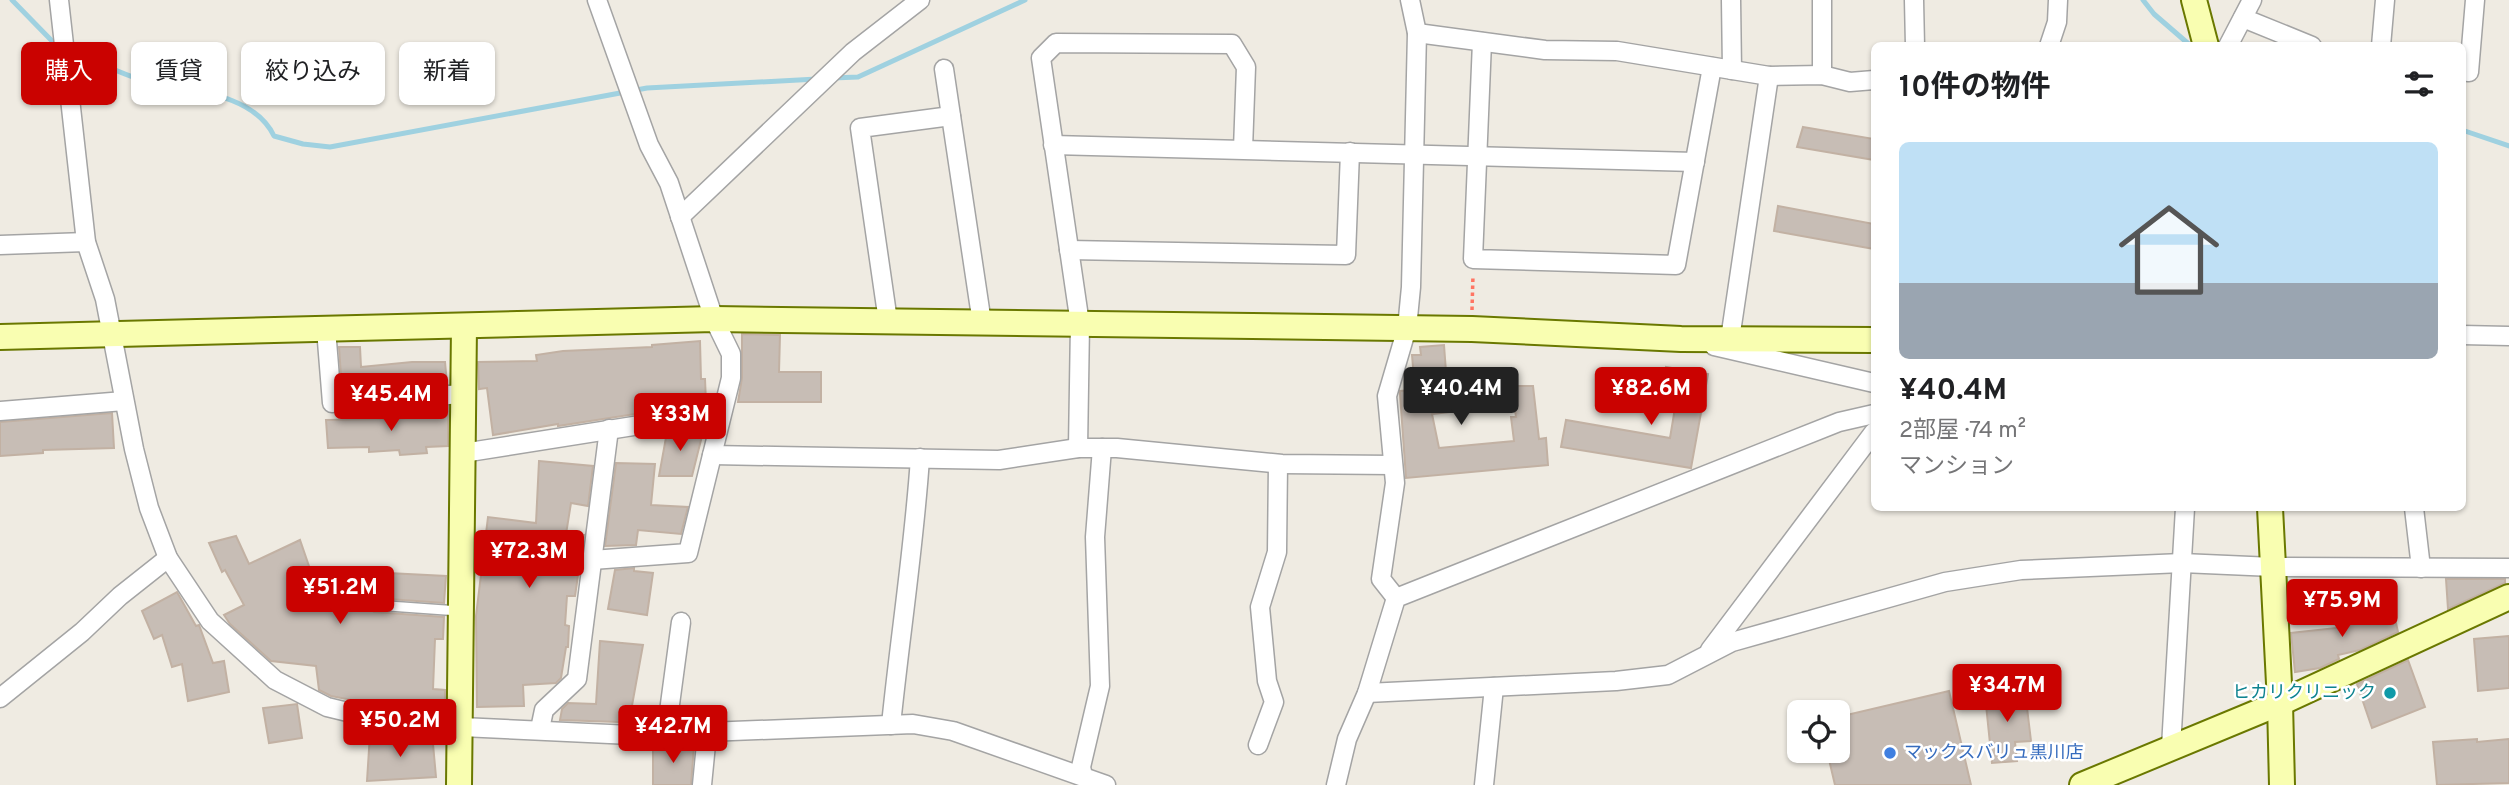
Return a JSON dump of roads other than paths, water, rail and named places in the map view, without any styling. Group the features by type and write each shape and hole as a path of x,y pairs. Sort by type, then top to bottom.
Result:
{"street":[{"path":"59,0 86,242 105,299 124,401 149,508 168,558 210,621 275,680 327,707 397,724 631,735 913,724 953,731 1058,777 1083,776 1106,785"},
{"path":"592,560 688,553 731,378 731,354 714,319 669,183 649,145 597,0"},
{"path":"680,217 853,52 920,0"},
{"path":"1396,598 1381,579 1395,483 1387,396 1407,328 1411,287 1417,33 1410,0"},
{"path":"1731,0 1732,70"},
{"path":"1822,0 1822,75"},
{"path":"1914,0 1915,42"},
{"path":"2050,42 2057,22 2058,0"},
{"path":"2194,0 2205,42"},
{"path":"2230,42 2252,0"},
{"path":"2381,42 2385,0"},
{"path":"2466,72 2469,72 2475,0"},
{"path":"2243,18 2302,42"},
{"path":"1417,33 1545,50 1617,51 1769,76 1822,75 1850,82 1871,80"},
{"path":"1482,42 1473,259 1676,265 1712,67"},
{"path":"1078,448 1080,324 1041,58 1056,43 1232,44 1247,67 1243,149"},
{"path":"944,69 982,323"},
{"path":"1730,339 1769,76"},
{"path":"888,321 860,128 951,116"},
{"path":"1053,145 1695,162"},
{"path":"1069,250 1346,255 1350,152"},
{"path":"0,245 86,242"},
{"path":"0,337 714,319 1472,329 1681,339 1871,340"},
{"path":"459,785 464,326"},
{"path":"326,329 332,403 464,394"},
{"path":"2466,335 2509,336"},
{"path":"1681,339 1871,382"},
{"path":"0,411 124,401"},
{"path":"463,453 722,412"},
{"path":"1396,598 1839,422 1871,415"},
{"path":"540,729 544,710 577,679 609,429"},
{"path":"1706,656 1871,436"},
{"path":"712,454 999,460 1078,448 1102,448 1278,464 1393,465"},
{"path":"1083,776 1081,767 1100,687 1095,537 1102,448"},
{"path":"891,725 915,529 920,458"},
{"path":"1258,744 1274,702 1267,681 1259,607 1277,552 1278,464"},
{"path":"2171,747 2185,511"},
{"path":"2270,511 2280,703 2281,785"},
{"path":"2414,511 2421,569"},
{"path":"0,698 168,558"},
{"path":"1367,692 1616,681 1668,675 1732,642 1945,582 2021,570 2182,563 2273,567 2509,568"},
{"path":"2081,785 2280,703 2509,597"},
{"path":"1336,785 1347,739 1367,692 1396,598"},
{"path":"666,734 681,622"},
{"path":"1484,785 1494,687"},
{"path":"702,785 707,734"}],"lane":[{"path":"375,605 461,611"}],"waterway":[{"path":"12,0 53,42"},
{"path":"833,78 858,77 1025,0"},
{"path":"2143,0 2154,14 2186,42"},
{"path":"117,71 139,79 233,101 250,109 264,121 274,136 303,144 330,147 647,88 817,79"},
{"path":"2466,131 2509,146"}],"place":[{"name":"ヒカリクリニック","path":"2390,693"},
{"name":"マックスバリュ黒川店","path":"1890,753"}]}
